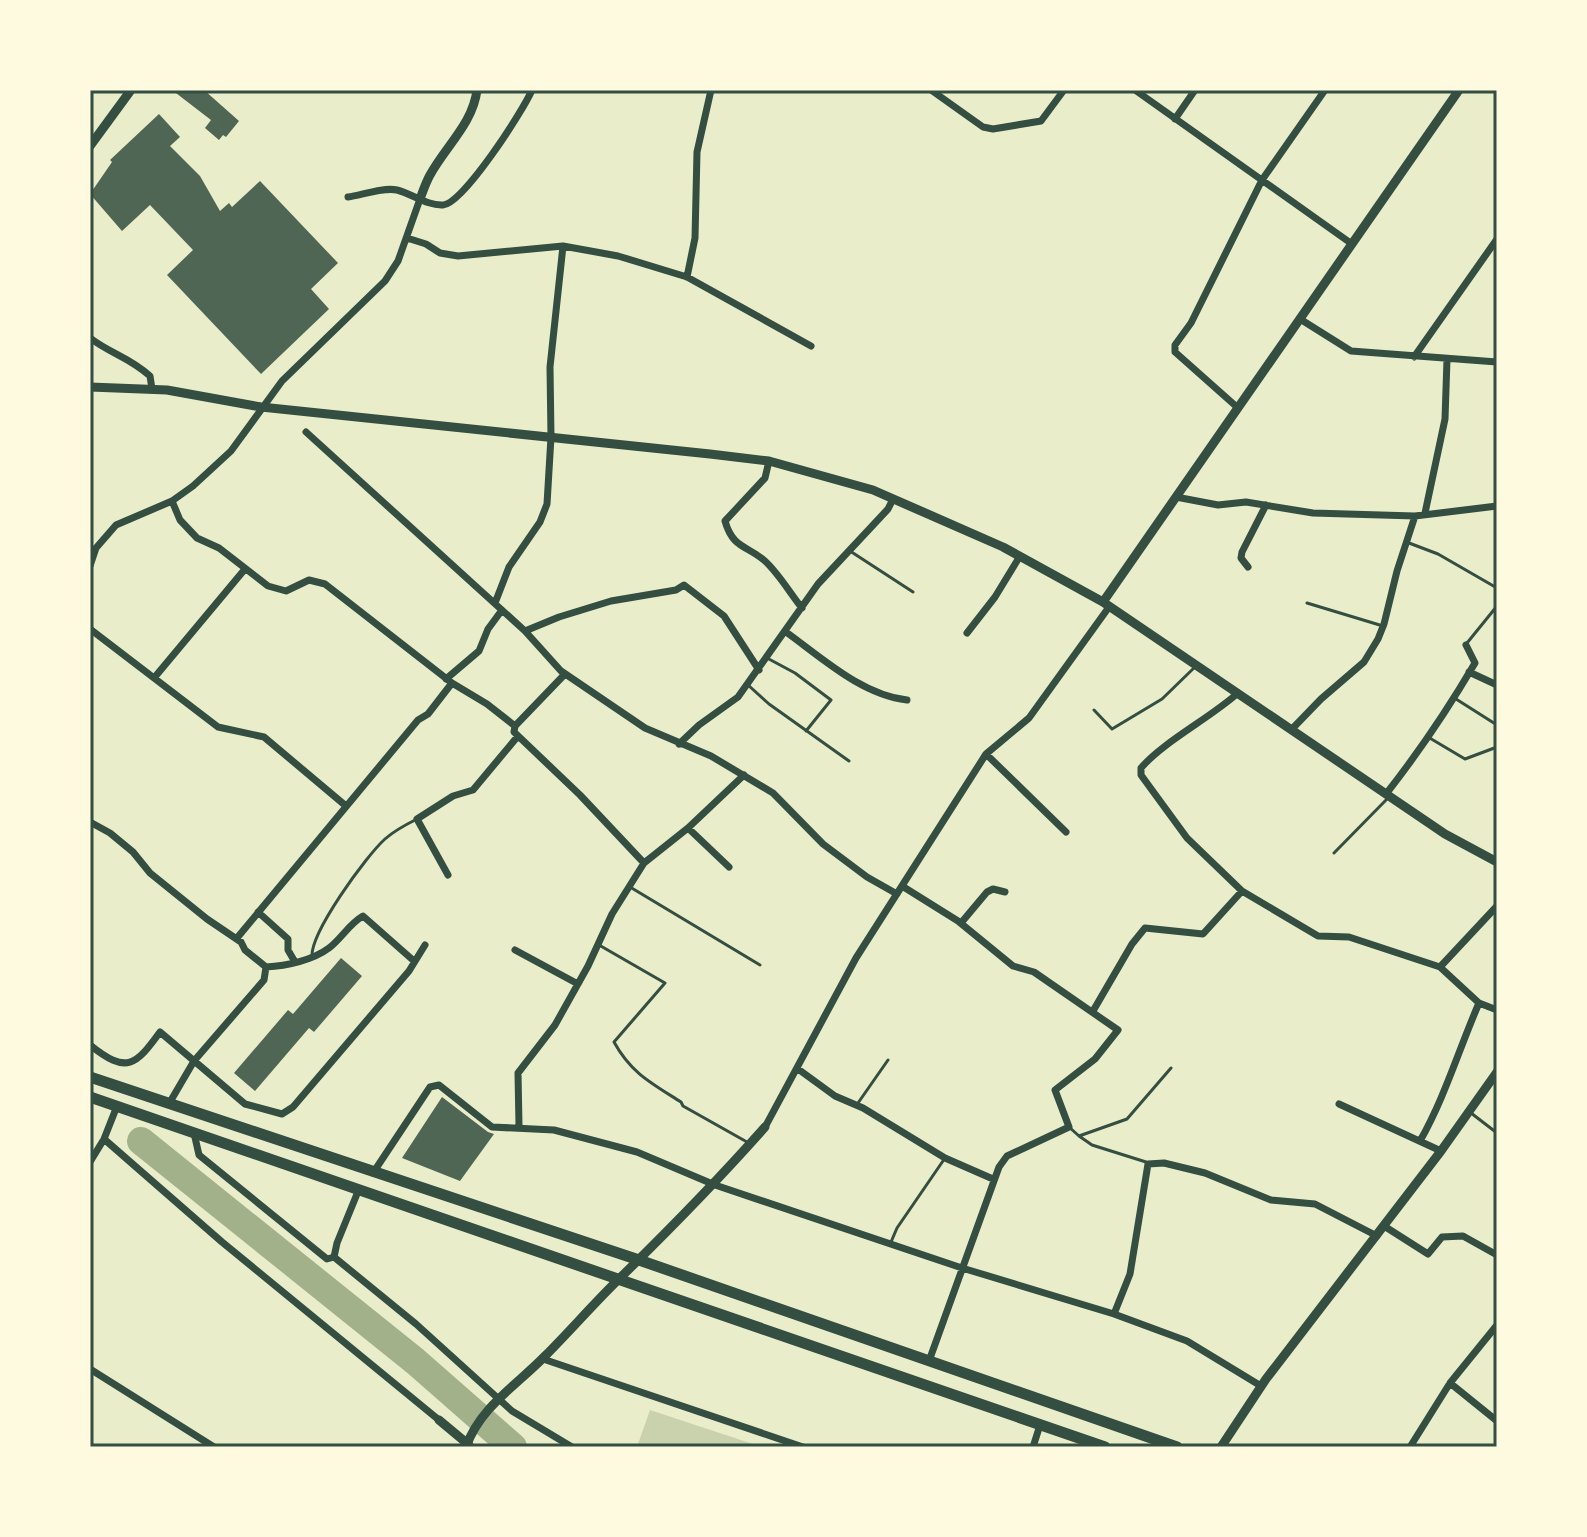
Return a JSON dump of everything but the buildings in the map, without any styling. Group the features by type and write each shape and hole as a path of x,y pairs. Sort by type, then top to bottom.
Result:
{"main road":[{"path":"90,1077 639,1260 1177,1447"},
{"path":"90,1097 1105,1447"}],"street":[{"path":"90,146 131,90"},
{"path":"90,566 96,548 116,525 172,501 231,451 261,407 292,371 385,281 398,261 430,175 468,119 476,103 477,90"},
{"path":"348,197 394,189 440,205 449,205 458,200 532,90"},
{"path":"687,277 695,238 697,152 711,90"},
{"path":"931,90 983,127 993,129 1041,121 1064,90"},
{"path":"1135,90 1352,244"},
{"path":"1175,119 1195,90"},
{"path":"1238,408 1175,352 1175,345 1191,323 1262,180 1325,90"},
{"path":"104,1139 222,1242 468,1446 471,1433 496,1400 543,1359 715,1185 765,1127 856,958 986,754 1029,718 1176,497 1459,90"},
{"path":"407,238 426,244 440,253 458,256 563,246 618,256 687,277 811,346"},
{"path":"1414,357 1497,239"},
{"path":"495,603 509,567 545,513 551,437 550,367 563,246"},
{"path":"1300,319 1351,351 1497,362"},
{"path":"90,338 104,349 135,363 150,376 152,389"},
{"path":"1425,513 1445,419 1447,359"},
{"path":"90,387 152,389 261,407 769,461 873,490 1020,556 1106,604 1445,834 1497,862"},
{"path":"306,432 525,631 565,674 645,728 711,756 773,793 839,857 897,894"},
{"path":"769,461 765,478 725,521 730,538 751,554 762,558 802,608"},
{"path":"1176,497 1218,505 1246,502 1313,513 1415,516 1497,506"},
{"path":"679,744 738,697 818,584 888,509 893,499"},
{"path":"172,501 180,520 197,538 219,548 268,586 286,591 309,580 325,584 449,681 487,704 515,726"},
{"path":"1248,567 1241,558 1242,552 1266,505"},
{"path":"1292,729 1364,662 1383,626 1415,516"},
{"path":"967,633 995,597 1020,556"},
{"path":"154,678 245,569"},
{"path":"525,631 611,601 676,590 684,585 724,616 759,670"},
{"path":"237,938 418,720 428,714 449,681 479,651 488,629 502,610"},
{"path":"90,629 218,727 264,737 346,806"},
{"path":"786,632 855,681 890,698 907,700"},
{"path":"1388,795 1475,663 1466,645"},
{"path":"1469,672 1497,685"},
{"path":"565,674 515,726 514,732 580,795 644,863"},
{"path":"1238,693 1219,711 1141,768 1141,775 1187,838 1242,891 1318,936 1349,937 1440,967 1479,1003 1497,1010"},
{"path":"448,875 417,819 453,796 473,790 518,736"},
{"path":"986,754 1066,832"},
{"path":"519,1126 518,1073 555,1025 612,914 644,863 688,828 744,775"},
{"path":"90,822 110,833 133,852 150,873 207,919 237,938 245,950 266,967 312,957 329,948 354,921 363,916 414,961"},
{"path":"688,828 729,867"},
{"path":"902,886 961,923 1013,966 1034,972 1118,1030 1095,1059 1055,1090 1069,1127 1007,1156 993,1179 929,1361"},
{"path":"961,923 987,892 993,889 1005,892"},
{"path":"1093,1011 1132,944 1145,928 1203,934 1242,891"},
{"path":"1440,967 1497,906"},
{"path":"258,912 288,939 288,950 295,962"},
{"path":"90,1045 103,1056 129,1063 141,1058 160,1032 245,1104 274,1114 287,1112 409,971 425,945"},
{"path":"515,950 578,984"},
{"path":"170,1102 183,1075 264,980 266,967"},
{"path":"1420,1141 1438,1108 1479,1003"},
{"path":"798,1069 835,1096 945,1158 993,1179"},
{"path":"1221,1447 1261,1386 1441,1151 1497,1072"},
{"path":"373,1173 430,1087 439,1085 492,1127 554,1130 637,1152 715,1185 962,1268 1114,1314 1187,1341 1261,1386"},
{"path":"1339,1104 1441,1151"},
{"path":"90,1162 104,1139 117,1106"},
{"path":"194,1133 199,1155 327,1259 334,1257"},
{"path":"1114,1314 1130,1274 1148,1164 1164,1163 1205,1173 1271,1200 1315,1204 1377,1236"},
{"path":"334,1257 359,1189"},
{"path":"1384,1226 1428,1254 1442,1237 1463,1236 1497,1255"},
{"path":"334,1257 496,1400 572,1447"},
{"path":"1410,1447 1450,1383 1497,1325"},
{"path":"1488,1335 1497,1344"},
{"path":"543,1359 803,1447"},
{"path":"90,1369 214,1447"},
{"path":"1450,1383 1497,1421"},
{"path":"1033,1447 1040,1425"}],"lane":[{"path":"1406,542 1438,554 1497,588"},
{"path":"850,551 913,592"},
{"path":"1307,603 1383,626"},
{"path":"1466,645 1497,606"},
{"path":"767,658 795,673 831,700 806,731"},
{"path":"1094,710 1112,729 1162,699 1196,665"},
{"path":"748,685 849,761"},
{"path":"1454,698 1497,725"},
{"path":"1428,737 1465,759 1497,747"},
{"path":"1334,853 1388,795"},
{"path":"312,957 311,947 325,920 358,872 382,842 399,827 417,819"},
{"path":"630,887 760,965"},
{"path":"599,944 665,983 614,1042 623,1059 636,1074 683,1106 751,1144"},
{"path":"856,1106 888,1060"},
{"path":"1079,1136 1127,1119 1171,1068"},
{"path":"1468,1111 1497,1133"},
{"path":"1069,1127 1092,1145 1148,1164"},
{"path":"890,1244 897,1228 945,1158"}],"green space":[{"path":"650,1410 762,1447 637,1447"}],"waterway":[{"path":"141,1141 415,1361 513,1447"}]}
